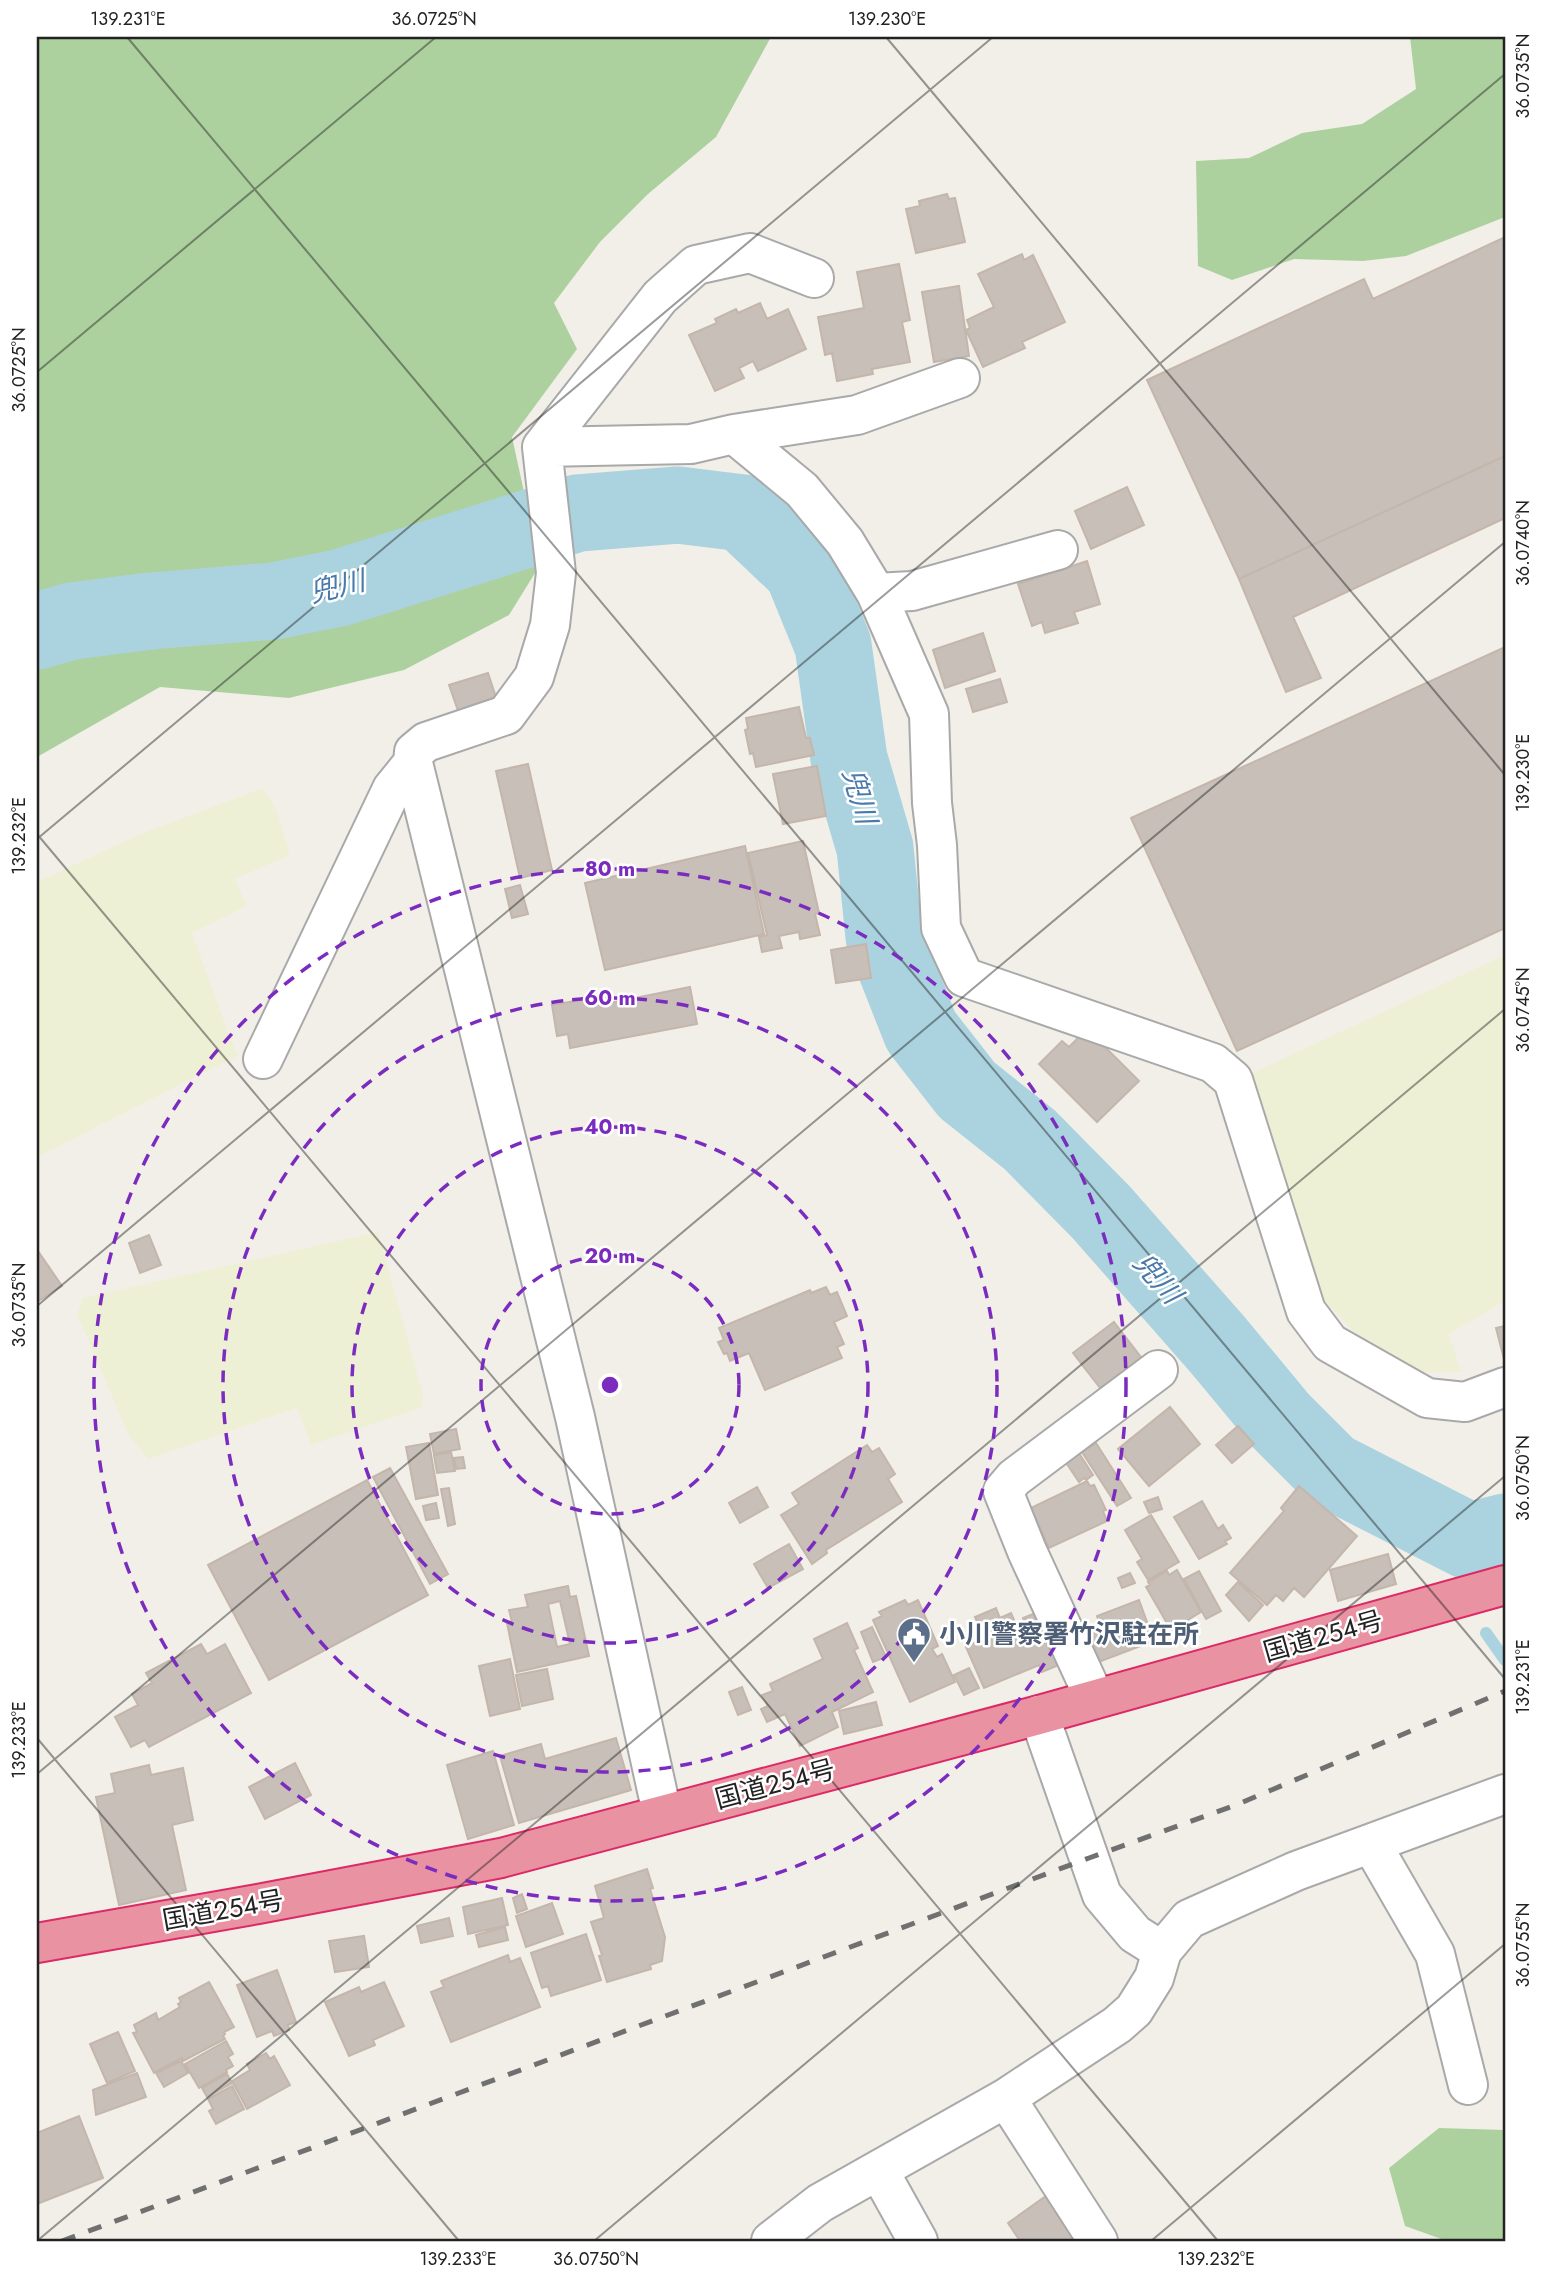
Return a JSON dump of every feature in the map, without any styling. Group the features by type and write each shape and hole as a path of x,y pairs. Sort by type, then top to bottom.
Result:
{"highway":[{"name":"国道254号","path":"37,1943 500,1858 1039,1715 1505,1585"}],"street":[{"path":"662,1814 575,1417 413,763 414,752 426,742 506,715 534,677 550,625 556,573 542,447 660,297 696,265 750,253 814,278"},
{"path":"542,447 691,444 734,434 857,415 960,378"},
{"path":"734,434 803,490 845,542 876,593 929,713 941,928 964,977 1213,1063 1233,1080 1306,1311 1330,1343 1427,1398 1465,1402 1505,1387"},
{"path":"876,593 912,591 1058,550"},
{"path":"263,1059 392,789 413,763"},
{"path":"1095,1699 1027,1551 1003,1491 1014,1478 1158,1370"},
{"path":"1039,1715 1101,1895 1135,1934 1163,1951"},
{"path":"771,2241 820,2203 1006,2098 1117,2025 1134,2010 1154,1978 1163,1951 1189,1919 1296,1871 1373,1845 1505,1794"},
{"path":"1373,1845 1435,1954 1468,2085"},
{"path":"1006,2098 1098,2241"},
{"path":"878,2171 918,2241"}],"green space":[{"path":"37,37 771,37 716,137 648,194 600,242 554,303 577,349 512,437 540,565 509,615 404,670 289,698 160,687 37,757"},
{"path":"1410,37 1505,37 1505,217 1406,256 1363,261 1294,259 1232,280 1198,266 1196,161 1249,158 1302,133 1362,124 1416,89"},
{"path":"263,788 277,811 290,855 235,879 247,906 192,933 237,1056 37,1157 37,882 143,833"},
{"path":"1505,955 1505,1301 1449,1334 1461,1372 1423,1372 1376,1355 1314,1289 1244,1077"},
{"path":"378,1232 423,1394 421,1408 311,1445 297,1408 148,1459 128,1434 77,1314 83,1298"},
{"path":"1439,2128 1505,2130 1505,2241 1447,2241 1405,2226 1389,2168"}],"building":[{"path":"947,194 949,199 955,198 965,242 916,253 906,209 920,206 919,201"},
{"path":"1505,237 1505,456 1239,579 1147,380 1364,279 1373,299"},
{"path":"1022,254 1024,260 1033,255 1065,322 1022,342 1025,348 983,367 966,330 970,328 967,320 994,307 978,274"},
{"path":"899,264 910,320 902,322 910,362 872,369 873,374 837,381 832,353 825,355 818,317 864,308 857,272"},
{"path":"959,286 969,356 934,362 922,292"},
{"path":"760,303 767,319 788,309 806,349 758,371 753,361 739,368 744,378 715,391 689,335 717,323 715,319 736,309 738,313"},
{"path":"1505,456 1505,518 1293,617 1321,678 1286,692 1239,579"},
{"path":"1127,487 1144,525 1091,549 1075,511"},
{"path":"1087,561 1100,604 1074,612 1078,623 1045,633 1042,622 1032,626 1018,584"},
{"path":"983,633 995,671 945,688 933,650"},
{"path":"1505,647 1505,928 1237,1051 1131,818"},
{"path":"488,673 500,709 462,722 449,685"},
{"path":"1000,679 1007,702 973,712 966,689"},
{"path":"799,707 806,738 810,738 814,755 756,767 745,730 748,729 746,718"},
{"path":"528,764 552,870 520,878 496,771"},
{"path":"817,766 826,816 783,824 773,774"},
{"path":"803,841 819,913 815,914 820,935 800,939 799,932 779,936 782,948 762,952 759,937 767,935 748,853"},
{"path":"745,846 764,934 605,970 585,883"},
{"path":"520,885 528,914 512,918 505,889"},
{"path":"866,944 871,978 836,983 831,950"},
{"path":"690,987 697,1024 570,1048 568,1034 557,1036 552,1005 609,995 610,1003"},
{"path":"1087,1029 1139,1081 1097,1122 1039,1064 1062,1041 1069,1047"},
{"path":"149,1235 161,1265 140,1273 129,1243"},
{"path":"37,1252 62,1286 37,1302"},
{"path":"826,1287 830,1295 837,1292 847,1316 834,1322 844,1344 837,1347 842,1358 765,1390 749,1353 730,1361 727,1353 724,1354 718,1342 724,1340 719,1328 810,1290 811,1293"},
{"path":"1114,1322 1144,1361 1110,1386 1107,1383 1100,1388 1073,1353"},
{"path":"1505,1326 1505,1363 1496,1328"},
{"path":"1170,1407 1200,1444 1149,1486 1118,1449"},
{"path":"1238,1426 1254,1444 1232,1463 1216,1445"},
{"path":"456,1429 460,1449 434,1454 430,1434"},
{"path":"429,1443 438,1495 416,1499 406,1447"},
{"path":"1096,1443 1131,1498 1117,1506 1082,1452"},
{"path":"867,1445 872,1452 879,1448 895,1474 888,1479 902,1502 826,1550 827,1553 812,1564 781,1515 799,1504 792,1493"},
{"path":"1077,1450 1093,1475 1079,1482 1063,1458"},
{"path":"451,1452 455,1471 437,1473 434,1455"},
{"path":"463,1457 465,1468 456,1469 454,1458"},
{"path":"390,1468 448,1574 430,1584 373,1477"},
{"path":"367,1480 428,1595 269,1680 208,1565"},
{"path":"1087,1481 1090,1486 1094,1485 1106,1510 1103,1511 1107,1521 1049,1548 1031,1508"},
{"path":"1299,1486 1357,1536 1304,1597 1294,1588 1283,1601 1276,1595 1267,1605 1230,1573 1284,1511 1281,1508"},
{"path":"757,1487 768,1507 740,1523 729,1503"},
{"path":"449,1488 455,1524 448,1526 441,1489"},
{"path":"1158,1497 1162,1509 1149,1513 1144,1502"},
{"path":"1202,1501 1218,1529 1223,1525 1231,1538 1225,1541 1227,1544 1199,1559 1174,1517"},
{"path":"436,1503 439,1518 426,1520 423,1506"},
{"path":"1151,1515 1179,1562 1148,1580 1137,1562 1142,1559 1125,1530"},
{"path":"789,1544 803,1569 768,1588 754,1564"},
{"path":"1388,1554 1396,1584 1338,1601 1330,1570"},
{"path":"1177,1570 1201,1612 1171,1630 1146,1587 1150,1585 1148,1582 1167,1571 1169,1575"},
{"path":"1199,1571 1221,1611 1206,1619 1184,1579"},
{"path":"1130,1573 1135,1583 1122,1588 1118,1578"},
{"path":"1238,1582 1263,1605 1249,1621 1226,1595"},
{"path":"568,1586 570,1597 576,1596 589,1656 517,1672 507,1623 512,1622 509,1610 528,1607 525,1595","holes":["560,1601 570,1644 557,1647 548,1604"]},
{"path":"905,1600 908,1605 918,1600 938,1646 932,1649 937,1657 942,1654 955,1682 910,1702 873,1620 882,1616 879,1612"},
{"path":"1139,1600 1154,1641 1096,1663 1084,1632 1100,1625 1097,1616"},
{"path":"996,1608 1000,1618 1011,1613 1022,1638 1030,1635 1023,1618 1043,1610 1066,1662 1042,1672 1039,1665 984,1688 966,1647 979,1641 974,1631 980,1628 975,1617"},
{"path":"847,1623 858,1648 854,1650 873,1692 832,1712 838,1727 800,1746 785,1714 767,1722 761,1709 768,1706 762,1695 773,1691 770,1684 823,1659 814,1639"},
{"path":"872,1627 886,1657 873,1662 861,1632"},
{"path":"201,1644 207,1654 225,1644 251,1693 149,1747 145,1740 131,1747 115,1717 138,1705 132,1694 152,1683 146,1673"},
{"path":"510,1659 520,1709 490,1716 479,1666"},
{"path":"969,1668 979,1688 964,1695 954,1675"},
{"path":"547,1669 553,1699 522,1706 516,1675"},
{"path":"742,1687 751,1710 738,1715 729,1692"},
{"path":"876,1702 882,1725 844,1734 839,1711"},
{"path":"616,1738 631,1790 519,1823 500,1756 541,1744 545,1759"},
{"path":"493,1751 514,1825 468,1839 447,1765"},
{"path":"295,1763 311,1795 265,1819 249,1787"},
{"path":"149,1765 151,1775 183,1768 193,1820 172,1825 186,1890 119,1905 96,1797 115,1793 111,1774"},
{"path":"647,1869 653,1888 650,1889 665,1937 662,1961 650,1965 651,1969 607,1982 599,1956 602,1955 591,1922 604,1918 595,1886"},
{"path":"522,1894 527,1909 517,1913 513,1898"},
{"path":"502,1898 508,1925 468,1934 463,1907"},
{"path":"552,1903 563,1934 526,1947 516,1916"},
{"path":"449,1918 453,1936 421,1943 417,1926"},
{"path":"505,1927 508,1940 479,1947 476,1935"},
{"path":"586,1934 601,1980 551,1996 548,1986 542,1988 531,1953"},
{"path":"364,1936 369,1967 335,1972 329,1941"},
{"path":"508,1955 510,1962 520,1958 540,2007 451,2042 431,1992 444,1987 441,1981"},
{"path":"277,1970 296,2022 288,2025 289,2030 274,2036 272,2031 257,2037 237,1985"},
{"path":"209,1982 234,2027 224,2032 225,2039 154,2073 133,2033 137,2032 134,2025 156,2013 158,2020 180,2007 179,1998"},
{"path":"384,1982 404,2026 373,2040 375,2045 349,2056 325,2002 359,1987 361,1992"},
{"path":"118,2032 135,2071 107,2083 90,2044"},
{"path":"226,2041 233,2054 228,2057 233,2066 199,2088 185,2064"},
{"path":"266,2053 270,2059 274,2056 290,2085 247,2109 232,2081 250,2070 247,2064"},
{"path":"181,2061 188,2073 164,2087 156,2073"},
{"path":"137,2073 146,2097 96,2115 93,2090"},
{"path":"227,2074 232,2083 207,2097 202,2088"},
{"path":"232,2086 244,2109 216,2124 209,2111 213,2109 208,2099"},
{"path":"79,2116 103,2178 37,2204 37,2133"},
{"path":"1046,2196 1077,2240 1020,2241 1008,2223"}],"waterway":[{"name":"兜川","path":"37,631 72,621 151,611 274,601 339,588 578,513 678,505 743,513 802,569 833,645 849,759 875,848 884,937 921,1031 967,1090 1030,1140 1101,1212 1281,1421 1330,1470 1469,1541 1505,1532"},
{"path":"1404,1508 1439,1561"},
{"path":"1486,1633 1505,1660"}],"railway":[{"path":"62,2241 1236,1805 1505,1691"}],"place":[{"name":"小川警察署竹沢駐在所","path":"914,1664"}]}
